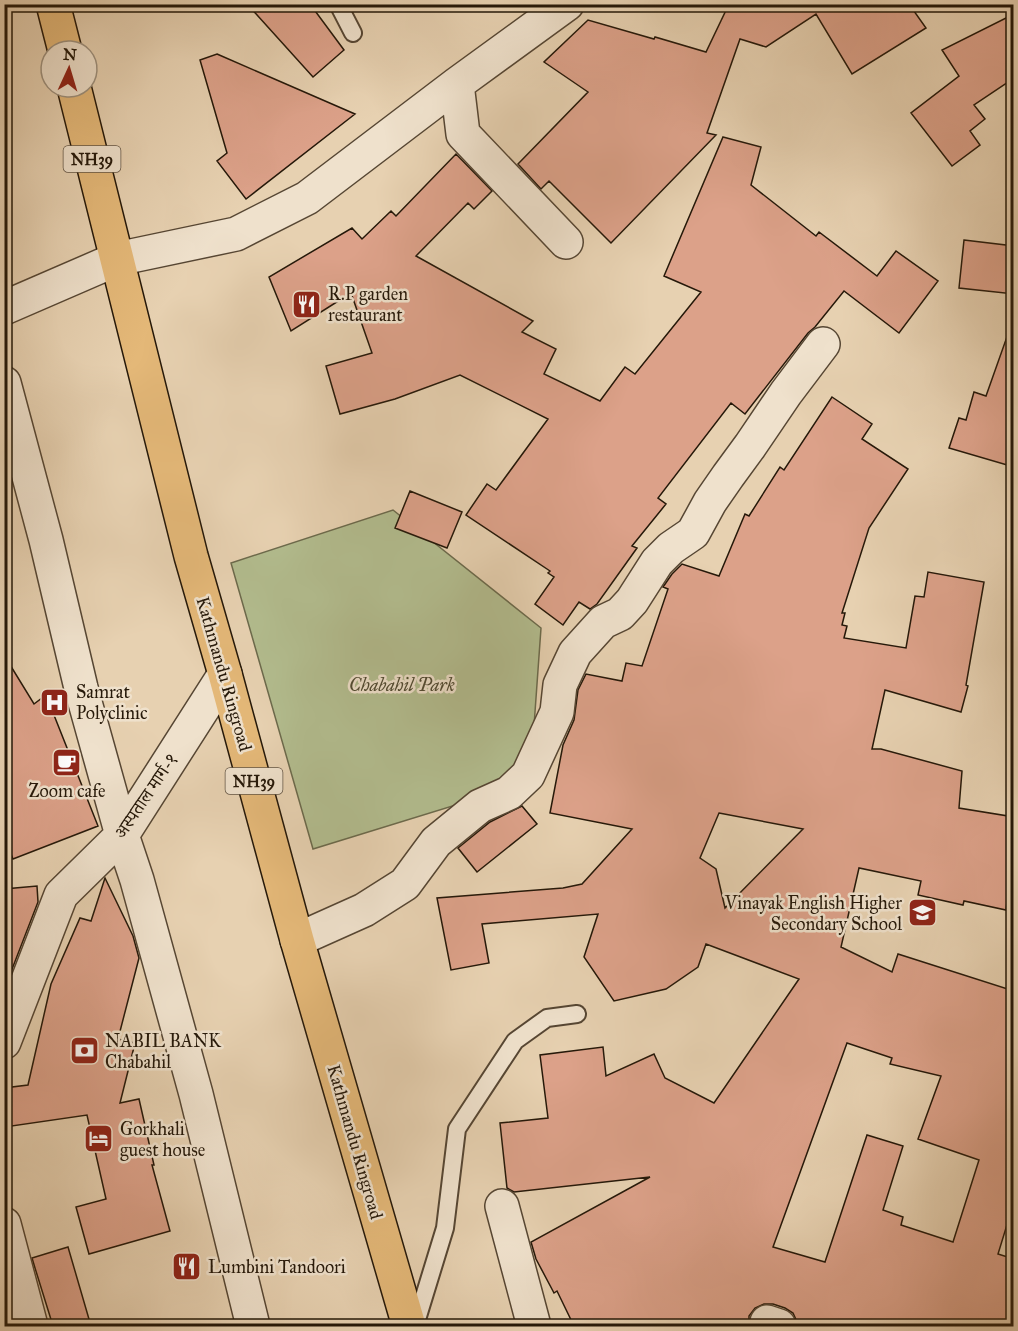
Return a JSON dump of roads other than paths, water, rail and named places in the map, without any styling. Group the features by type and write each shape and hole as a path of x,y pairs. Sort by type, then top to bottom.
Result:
{"highway":[{"path":"53,4 62,39"},
{"name":"Kathmandu Ringroad","path":"77,99 191,556 297,940 409,1326"}],"street":[{"path":"4,308 117,259 236,234 307,198 567,4"},
{"path":"457,84 463,134 566,242"},
{"path":"297,940 364,910 405,884 436,842 480,806 509,793 528,775 557,712 560,684 575,653 603,622 620,614 626,608 657,562 671,548 693,533 710,502 823,344"},
{"path":"4,384 46,540 81,688 196,1094 252,1326"},
{"name":"अस्पताल मार्ग-१","path":"4,1042 61,895 122,835 225,674"},
{"path":"502,1206 534,1326"},
{"path":"4,1224 31,1326"}],"lane":[{"path":"338,4 353,33"},
{"path":"415,1326 445,1228 457,1129 515,1041 547,1018 577,1014"}],"place":[{"name":"R.P garden restaurant","path":"307,304"},
{"name":"Samrat Polyclinic","path":"55,702"},
{"name":"Zoom cafe","path":"67,762"},
{"name":"Vinayak English Higher Secondary School","path":"923,913"},
{"name":"NABIL BANK Chabahil","path":"84,1051"},
{"name":"Gorkhali guest house","path":"99,1139"},
{"name":"Lumbini Tandoori","path":"187,1267"}],"park label":[{"name":"Chabahil Park","path":"402,685"}]}
